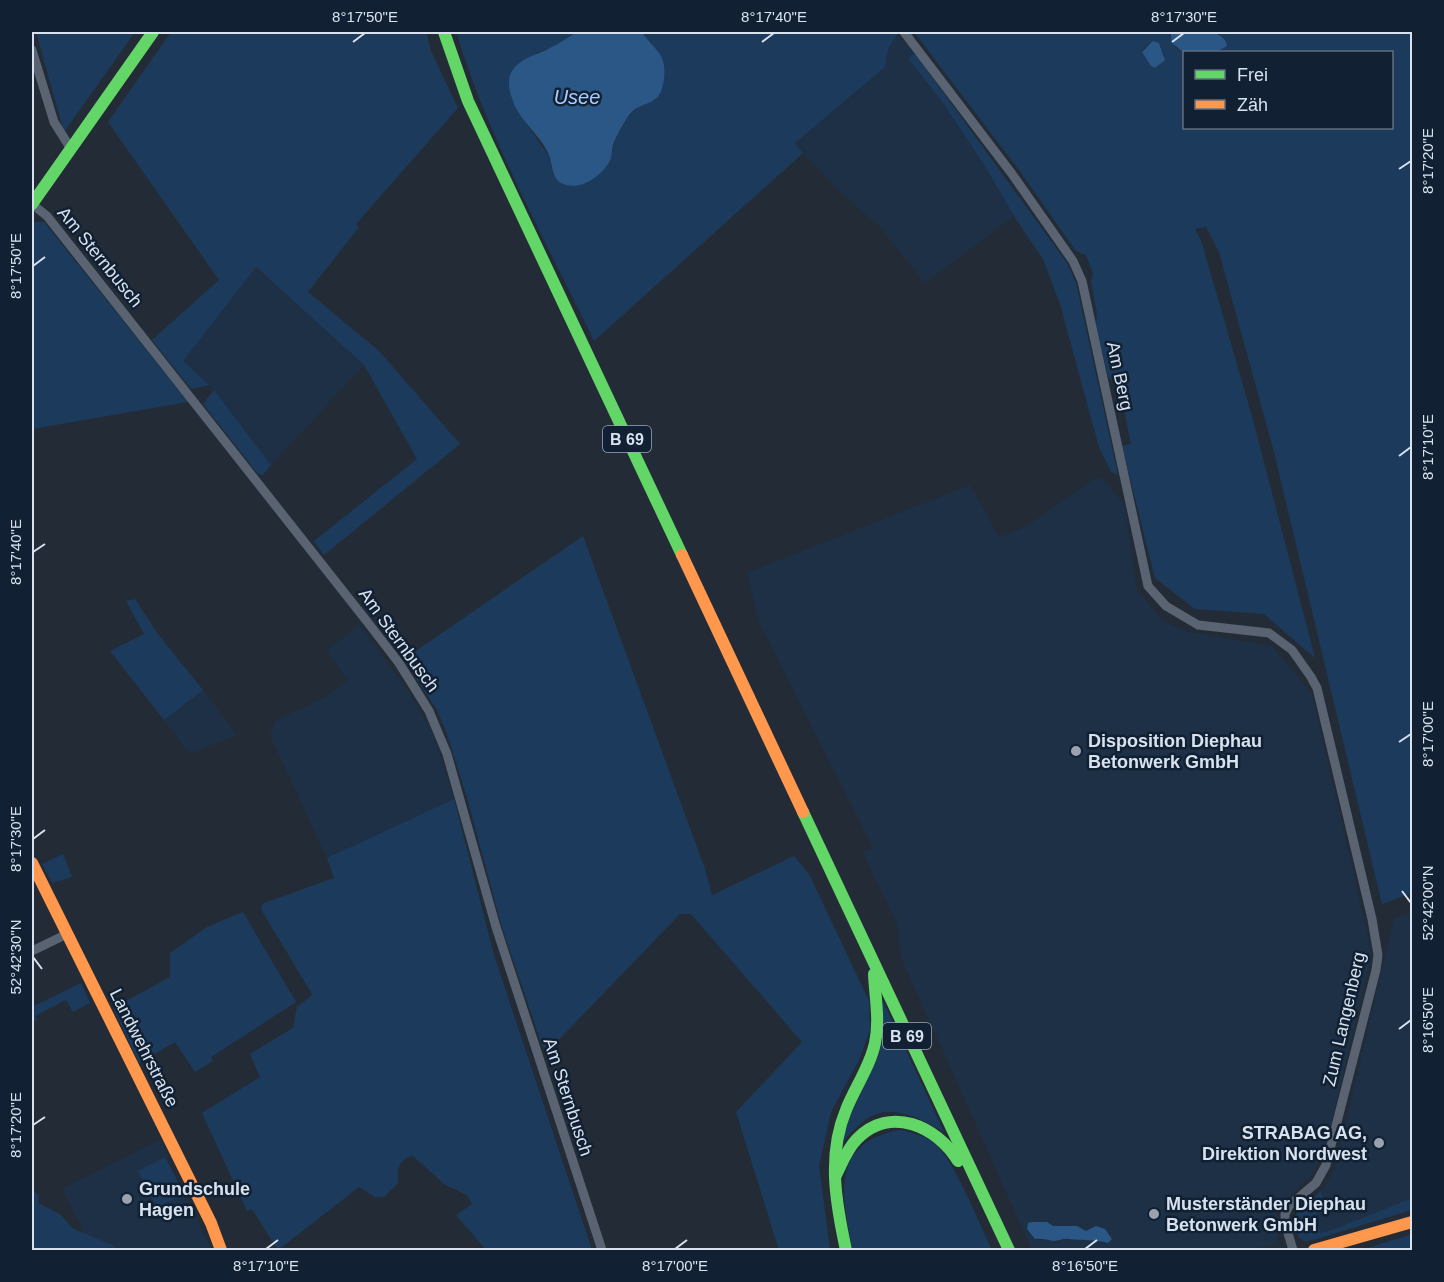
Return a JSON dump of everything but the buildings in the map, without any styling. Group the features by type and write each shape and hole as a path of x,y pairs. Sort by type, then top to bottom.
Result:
{"main road":[{"path":"32,204 153,32"},
{"name":"B 69","path":"444,32 468,101 1009,1251"},
{"name":"Landwehrstraße","path":"32,863 211,1223 221,1251"},
{"path":"846,1251 839,1217 834,1152 846,1109 867,1069 875,1041 878,1012 874,966"},
{"path":"835,1177 847,1152 859,1137 885,1124 906,1122 925,1127 939,1136 954,1153 970,1187 984,1200"},
{"path":"1314,1251 1413,1222"}],"street":[{"name":"Am Berg","path":"904,32 1012,174 1073,261 1082,281 1148,586 1166,606 1198,625 1269,633 1292,650 1311,677"},
{"path":"32,51 54,122 71,149"},
{"name":"Am Sternbusch","path":"32,204 47,216 363,615 399,663 429,711 447,754 496,927 602,1251"},
{"name":"Zum Langenberg","path":"1293,1251 1285,1223 1286,1214 1289,1206 1316,1183 1326,1164 1378,955 1372,919 1317,688 1311,677"},
{"path":"32,951 67,934"}],"shaded area":[{"path":"36,32 135,32 64,132"},
{"path":"171,32 426,32 431,51 458,108 356,224 359,227 308,292 379,351 460,444 324,555 314,541 417,459 364,365 256,267 183,361 209,385 191,389 152,340 219,280 108,122"},
{"path":"456,32 577,32 553,47 536,53 516,109 549,156 553,174 566,185 587,183 612,154 614,142 628,117 639,107 655,100 645,36 642,32 895,32 897,35 888,49 885,67 795,143 803,153 594,341 501,150 469,72"},
{"path":"914,32 1170,32 1169,35 1176,48 1183,52 1183,129 1393,129 1393,51 1215,51 1224,48 1225,38 1216,32 1412,32 1412,893 1382,904 1274,452 1219,252 1206,227 1195,229 1201,240 1253,420 1315,658 1264,614 1195,609 1155,578 1122,446 1131,444 1120,390 1108,376 1096,325 1097,313 1091,282 1093,273 1086,255 1076,251 1019,170","holes":["1153,42 1159,43 1164,55 1155,68 1151,66 1142,52"]},
{"path":"897,35 916,55 908,58 943,103 986,168 1014,216 925,283 881,228 836,188 795,143 885,67 888,49"},
{"path":"916,55 1067,263 1076,283 1118,475 1111,472 1099,447 1060,304 1043,259 943,103 908,58"},
{"path":"32,222 44,222 188,402 32,429"},
{"path":"255,267 364,365 271,465 214,390 183,361"},
{"path":"214,390 271,465 263,475 258,474 203,404"},
{"path":"1100,478 1104,480 1125,506 1137,590 1164,622 1189,632 1272,646 1312,694 1372,954 1327,1141 1311,1176 1287,1198 1275,1201 1278,1244 1250,1249 1032,1250 901,958 897,923 862,852 873,848 758,620 747,573 970,485 999,537 1027,526 1091,481","holes":["1047,1222 1052,1226 1077,1226 1086,1231 1108,1232 1112,1239 1108,1243 1099,1240 1040,1238 1028,1223"]},
{"path":"583,536 705,869 712,895 794,856 809,874 869,1001 870,1030 859,1060 831,1112 819,1166 830,1250 779,1250 736,1112 802,1042 691,914 680,914 547,1052 542,1045 501,924 466,794 447,734 437,710 404,659"},
{"path":"135,599 157,633 203,690 164,720 110,651 144,634 126,601"},
{"path":"359,624 410,694 433,733 454,799 327,858 270,736 275,721 325,697 348,680 327,651"},
{"path":"203,690 237,735 190,754 164,720"},
{"path":"454,799 494,955 592,1250 486,1250 456,1215 472,1204 467,1195 444,1184 412,1155 401,1163 398,1169 398,1183 384,1197 375,1197 359,1187 278,1250 252,1209 247,1211 202,1113 260,1077 250,1054 293,1028 297,1007 312,994 261,906 334,878 327,858"},
{"path":"63,854 72,877 52,883 42,864"},
{"path":"243,912 296,1002 211,1057 213,1061 195,1072 175,1042 139,1063 113,1008 170,977 170,953 207,927"},
{"path":"1412,913 1412,1198 1321,1233 1313,1215 1325,1210 1321,1191 1334,1172 1394,919"},
{"path":"81,983 90,1003 73,1012 66,1000 35,1016 37,1020 32,1022 32,1007"},
{"path":"882,999 944,1132 898,1112 879,1113 853,1130 839,1146 879,1055 884,1032"},
{"path":"900,1130 927,1138 943,1152 992,1250 853,1250 844,1192 851,1159 861,1147 877,1137"},
{"name":"Grundschule Hagen","path":"160,1140 168,1156 168,1163 191,1204 211,1250 93,1250 62,1189"},
{"path":"165,1157 184,1194 157,1208 138,1171"},
{"path":"32,1190 39,1195 38,1203 60,1214 72,1228 112,1245 115,1250 32,1250"},
{"path":"1321,1191 1325,1211 1314,1215 1321,1233 1412,1198 1412,1210 1305,1241 1299,1238 1296,1215"},
{"path":"1412,1234 1412,1250 1361,1250"}],"water":[{"path":"1203,31 1219,35 1225,39 1227,46 1215,51 1183,52 1172,43 1170,32"},
{"name":"Usee","path":"577,32 642,32 662,57 664,78 662,88 655,100 638,108 627,118 614,142 611,159 604,169 590,181 572,186 561,183 555,177 545,147 515,106 509,81 510,74 519,63"},
{"path":"1153,41 1159,43 1165,60 1155,68 1151,66 1142,52"},
{"path":"1047,1222 1053,1226 1077,1226 1086,1231 1096,1226 1105,1229 1112,1239 1108,1243 1035,1239 1027,1229 1028,1223"}],"traffic: fast":[{"path":"32,204 153,32"},
{"path":"444,32 468,101 682,555"},
{"path":"803,812 1009,1250"},
{"path":"846,1250 839,1215 835,1162 840,1127 870,1060 875,1043 877,1017 874,974"},
{"path":"836,1175 853,1143 870,1129 884,1123 912,1124 926,1130 938,1138 958,1161"}],"traffic: slow":[{"path":"682,555 803,812"},
{"path":"32,863 211,1223 221,1250"},
{"path":"1314,1250 1412,1222"}],"place":[{"name":"Disposition Diephau Betonwerk GmbH","path":"1076,751"},
{"name":"STRABAG AG, Direktion Nordwest","path":"1379,1143"},
{"name":"Grundschule Hagen","path":"127,1199"},
{"name":"Musterständer Diephau Betonwerk GmbH","path":"1154,1214"}]}
